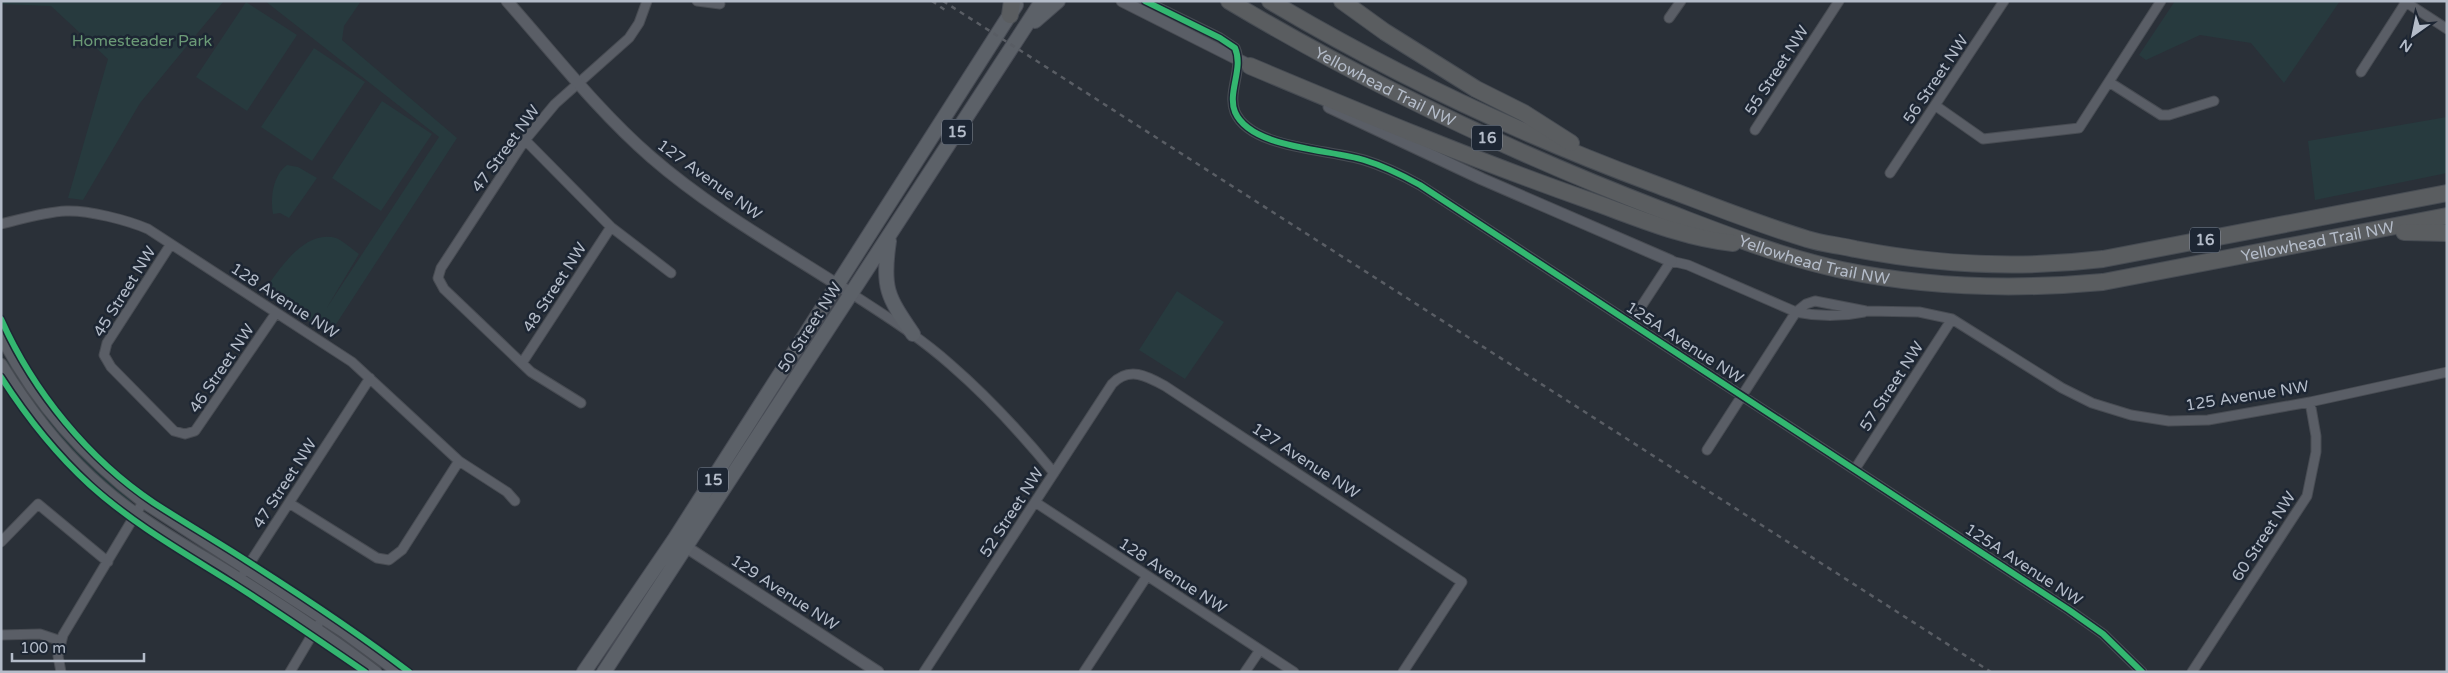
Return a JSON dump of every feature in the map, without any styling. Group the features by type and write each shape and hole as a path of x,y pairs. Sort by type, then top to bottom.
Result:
{"highway":[{"name":"Yellowhead Trail NW","path":"1230,1 1316,51 1462,126 1584,180 1758,246 1858,272 1920,283 2007,287 2103,282 2447,216"},
{"name":"Yellowhead Trail NW","path":"1270,1 1418,82 1609,167 1808,240 1924,261 2005,265 2061,264 2103,259 2447,193"},
{"path":"1342,1 1385,32 1468,84 1524,113 1609,167"},
{"path":"1244,63 1391,125 1546,185 1702,240 1758,246"},
{"path":"2369,232 2447,234"}],"main road":[{"name":"50 Street NW","path":"584,672 680,543 852,294 1042,1"},
{"path":"1024,29 1058,1"},
{"name":"50 Street NW","path":"604,672 680,543 838,285 1014,6"},
{"path":"890,236 885,267 885,286 891,302 913,334"}],"street":[{"name":"127 Avenue NW","path":"507,1 631,139 672,175 852,294"},
{"name":"47 Street NW","path":"522,363 444,289 438,278 442,268 525,140 549,110 629,38 639,23 647,1"},
{"path":"697,1 720,4"},
{"path":"1122,1 1344,114 1473,175 1671,261 1631,322"},
{"path":"1144,1 1227,42 1235,48 1244,63"},
{"path":"1669,18 1680,1"},
{"name":"55 Street NW","path":"1755,130 1839,1"},
{"name":"56 Street NW","path":"1890,172 1936,106 2004,1"},
{"path":"1936,106 1983,139 2079,128 2161,1"},
{"path":"2361,72 2405,2 2447,29"},
{"name":"125A Avenue NW","path":"1244,63 1233,95 1234,109 1242,122 1255,134 1272,140 1363,160 1400,174 1631,322 2086,621 2116,645 2142,672"},
{"path":"2109,82 2161,115 2169,115 2214,101"},
{"path":"525,140 611,227 671,273"},
{"name":"128 Avenue NW","path":"1,224 55,212 74,211 139,225 352,362 459,461 515,500"},
{"name":"48 Street NW","path":"522,363 611,227"},
{"name":"45 Street NW","path":"171,244 107,343 104,355 111,367 170,427 185,434"},
{"name":"125 Avenue NW","path":"1671,261 1688,265 1796,312 1814,316 1844,316 1866,311"},
{"path":"852,294 913,334 950,364 996,406 1054,473"},
{"name":"125 Avenue NW","path":"1796,312 1806,304 1815,301 1866,311 1919,312 1952,319 1974,331 2062,388 2092,402 2131,415 2185,422 2208,420 2310,402 2447,372"},
{"path":"1707,450 1796,312"},
{"name":"46 Street NW","path":"185,434 194,431 198,427 276,313"},
{"name":"57 Street NW","path":"1855,469 1952,319"},
{"path":"3,344 42,402 70,437 102,469 143,502 322,618 398,672"},
{"path":"522,363 541,379 581,403"},
{"path":"1,364 34,414 61,448 92,478 136,515 240,579 316,629 376,672"},
{"name":"127 Avenue NW","path":"1128,374 1144,375 1165,386 1462,582 1403,672"},
{"name":"52 Street NW","path":"924,672 1112,384 1128,374"},
{"name":"47 Street NW","path":"240,579 370,378"},
{"name":"60 Street NW","path":"2192,672 2307,496 2316,452 2316,436 2310,402"},
{"path":"289,503 377,558 389,560 402,550 459,461"},
{"path":"62,672 58,656 61,641 143,502"},
{"name":"128 Avenue NW","path":"1035,502 1294,672"},
{"path":"1,542 38,504 108,562"},
{"name":"129 Avenue NW","path":"680,543 878,672"},
{"path":"1084,672 1147,576"},
{"path":"290,672 322,618"},
{"path":"1,636 40,634 61,641"},
{"path":"1245,672 1260,650"}],"green space":[{"name":"Homesteader Park","path":"1,1 224,1 140,103 83,200 68,198 108,59 51,6 1,4"},
{"path":"265,1 361,1 344,26 342,40 457,138 329,335 264,291 285,263 303,245 324,237 336,238 359,254 326,309 439,137"},
{"path":"2175,1 2340,1 2284,83 2251,43 2200,35 2146,60 2139,55"},
{"path":"246,2 297,35 247,111 196,77"},
{"path":"314,48 365,82 312,161 261,127"},
{"path":"382,101 432,134 381,211 332,178"},
{"path":"2447,117 2447,173 2315,200 2308,141"},
{"path":"287,165 298,167 317,178 289,218 280,213 273,214 272,208 272,194 278,175"},
{"path":"1177,291 1224,322 1185,379 1139,350"},
{"path":"8,360 55,426 93,468 128,497 131,501 129,504 98,478 50,428 5,362"}],"railway":[{"path":"932,1 948,12"},
{"path":"943,1 1991,672"}],"cycle path":[{"path":"1145,1 1220,38 1235,48 1238,64 1233,97 1235,112 1244,124 1257,134 1292,146 1364,160 1393,171 1420,185 2069,610 2103,634 2142,672"},
{"path":"1,319 14,346 46,397 65,422 107,466 154,503 309,601 409,672"},
{"path":"1,377 31,420 53,447 77,473 106,499 157,536 263,603 365,672"}]}
